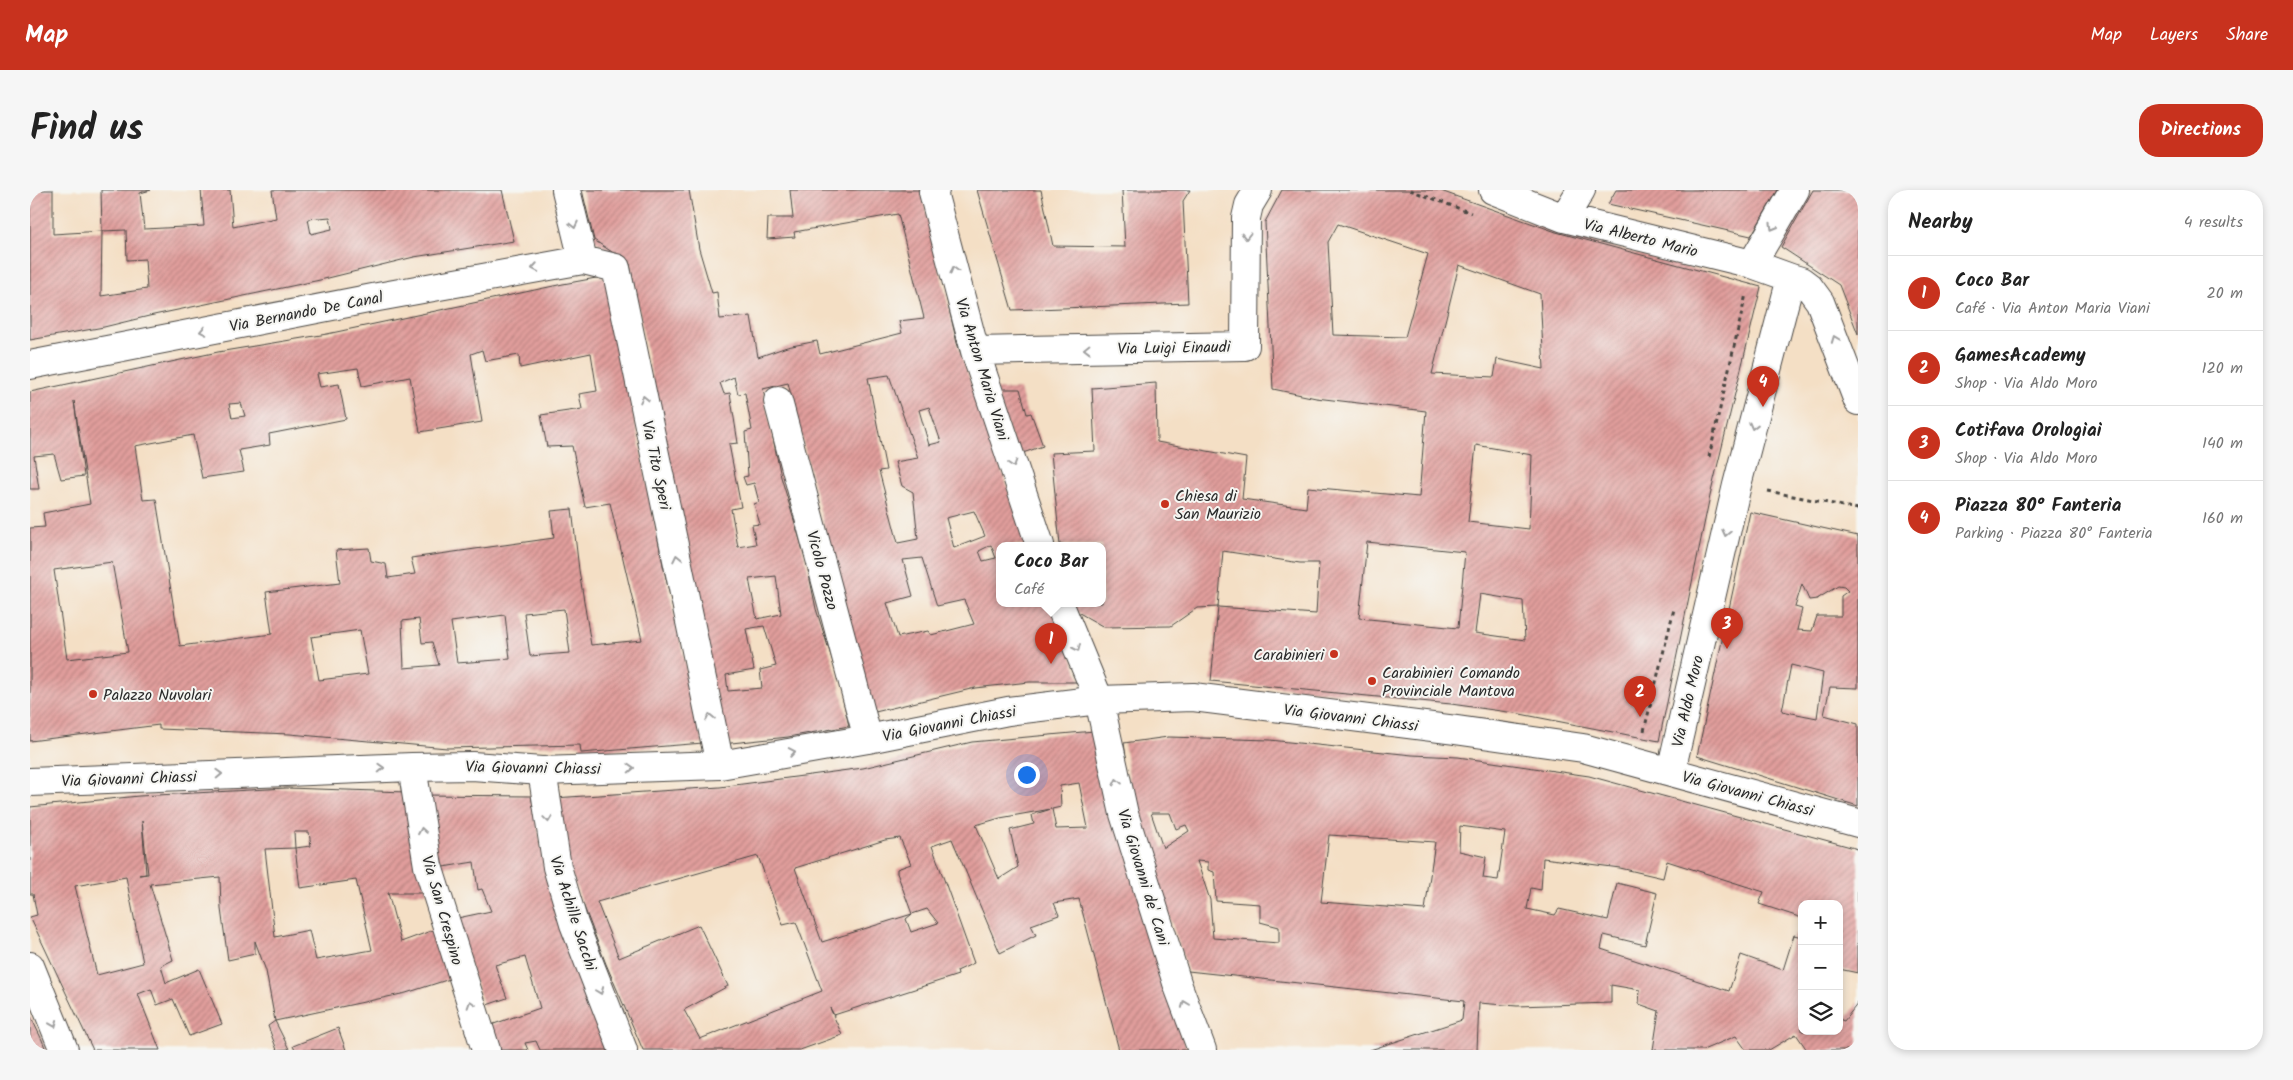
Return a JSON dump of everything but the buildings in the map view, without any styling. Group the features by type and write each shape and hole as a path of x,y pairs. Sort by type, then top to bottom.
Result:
{"street":[{"path":"566,190 583,260"},
{"name":"Via Luigi Einaudi","path":"975,351 1245,346 1246,218 1249,205 1258,190"},
{"name":"Via Alberto Mario","path":"1492,190 1564,218 1752,264 1801,281 1810,287 1820,302 1858,401"},
{"path":"1564,218 1580,190"},
{"path":"1752,264 1795,190"},
{"name":"Via Anton Maria Viani","path":"934,191 975,351 1039,542"},
{"name":"Via Bernando De Canal","path":"30,365 378,297 583,260"},
{"name":"Via Tito Speri","path":"583,260 616,268 720,765"},
{"name":"Via Aldo Moro","path":"1671,771 1737,485 1791,278"},
{"name":"Vicolo Pozzo","path":"778,401 868,739"},
{"path":"1061,607 1100,700"},
{"name":"Via Giovanni Chiassi","path":"30,782 412,767 472,766 542,771 720,765 868,739 1008,711 1100,700 1193,697 1427,726 1583,748 1858,823"},
{"name":"Via Giovanni de' Cani","path":"1100,700 1124,814 1178,986 1202,1050"},
{"name":"Via San Crespino","path":"412,767 428,866 486,1050"},
{"name":"Via Achille Sacchi","path":"542,771 556,867 574,924 623,1050"},
{"path":"30,966 64,1050"}],"path":[{"path":"1410,190 1476,215"},
{"path":"1707,465 1746,293 1736,290"},
{"path":"1737,485 1858,509"},
{"path":"1642,738 1674,608"}],"place":[{"name":"Piazza 80° Fanteria","path":"1763,407"},
{"name":"Chiesa di San Maurizio","path":"1165,504"},
{"name":"Cotifava Orologiai","path":"1727,649"},
{"name":"Carabinieri","path":"1334,654"},
{"name":"Coco Bar","path":"1051,664"},
{"name":"Carabinieri Comando Provinciale Mantova","path":"1372,681"},
{"name":"Palazzo Nuvolari","path":"93,694"},
{"name":"GamesAcademy","path":"1640,717"}]}
